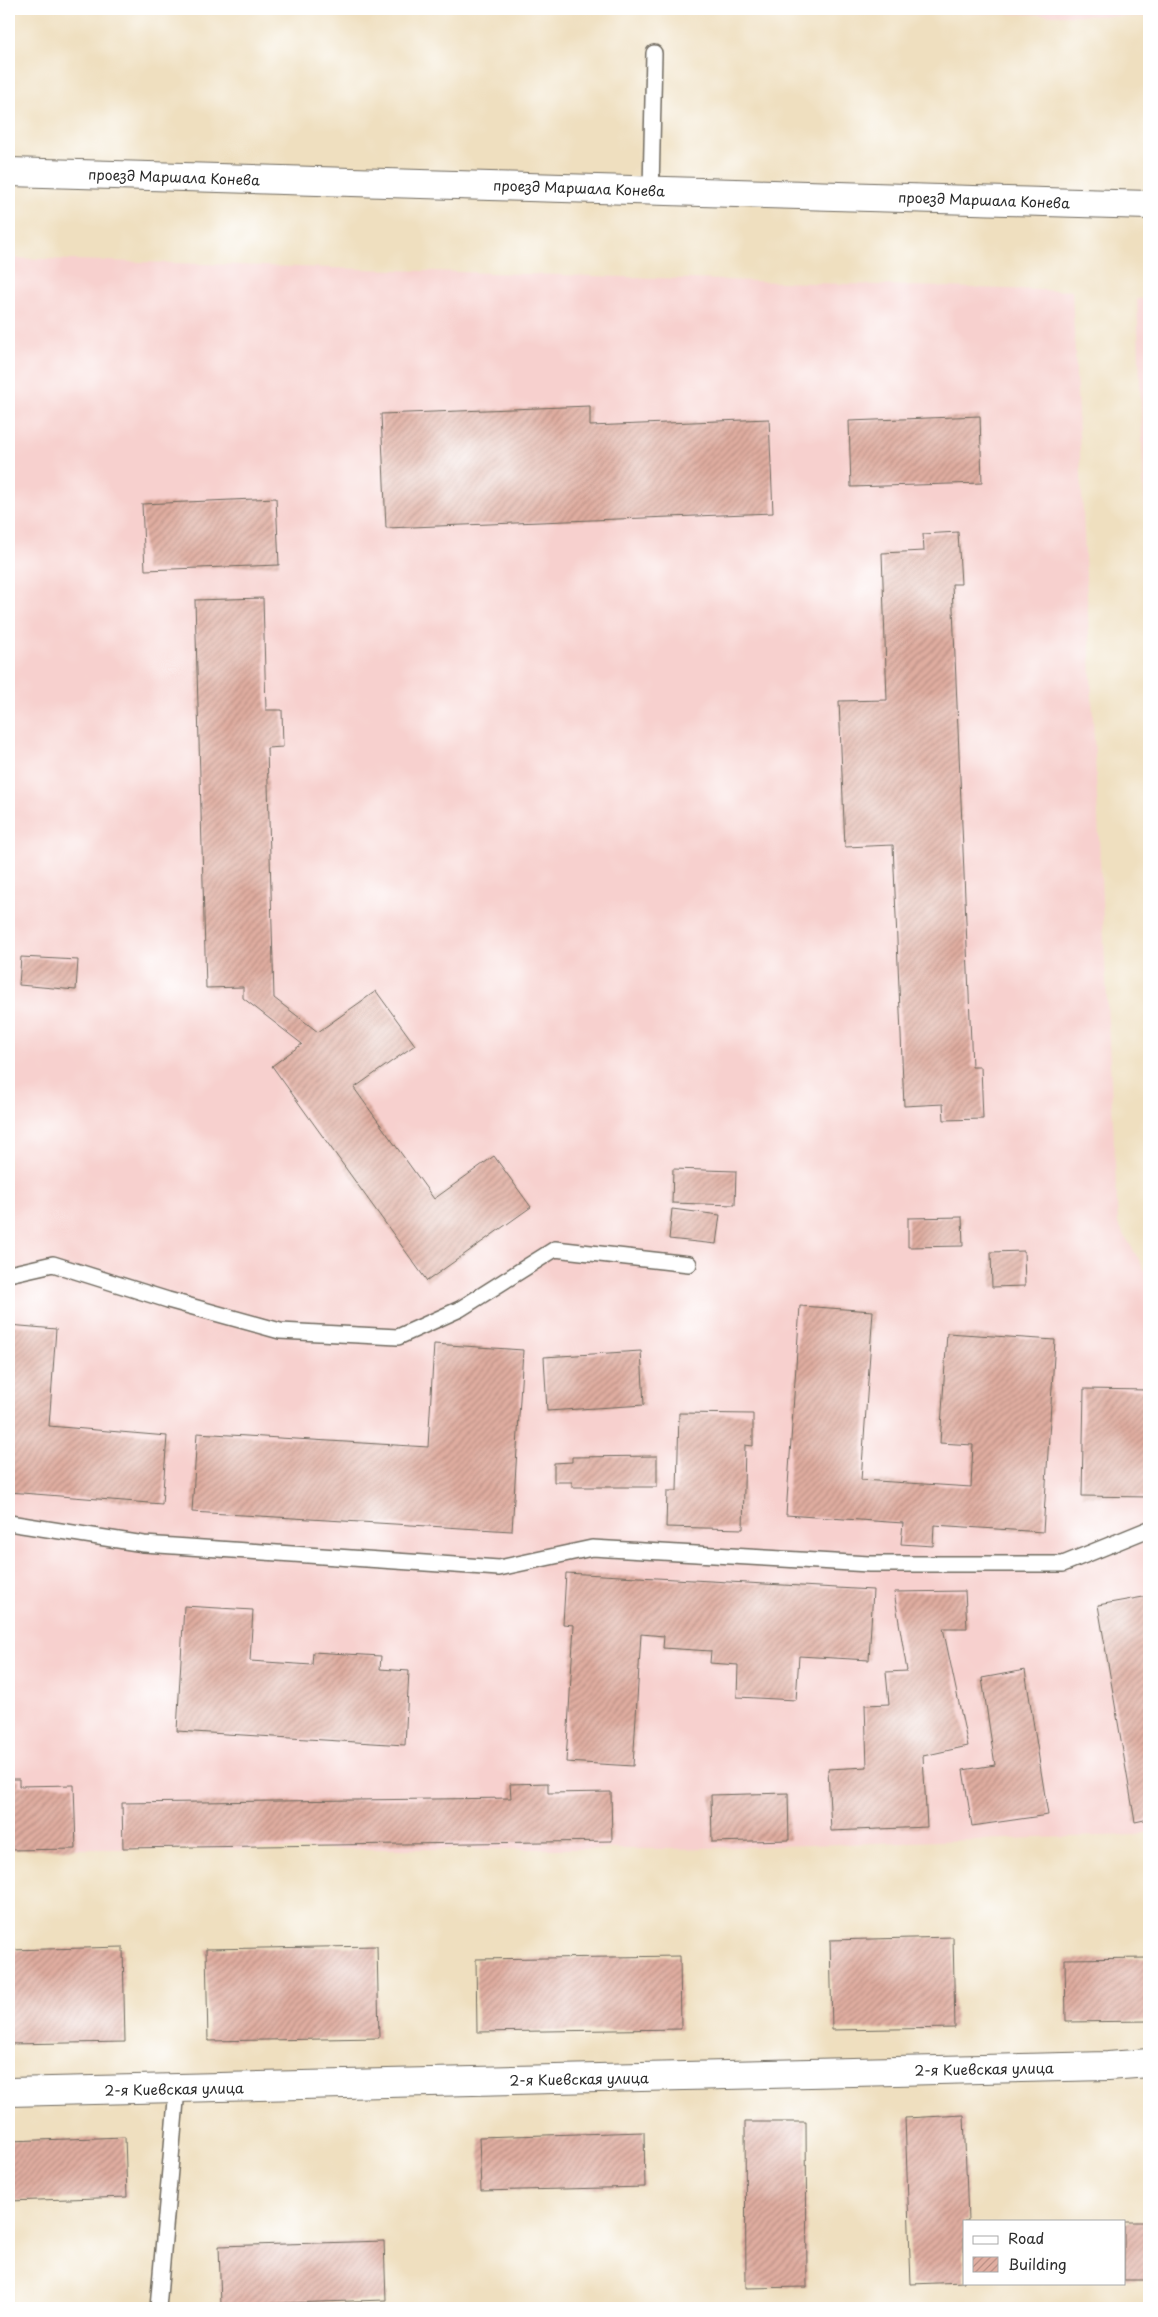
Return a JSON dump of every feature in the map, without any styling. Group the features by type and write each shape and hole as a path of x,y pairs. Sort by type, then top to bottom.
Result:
{"street":[{"name":"проезд Маршала Конева","path":"9,172 1149,204"},
{"name":"2-я Киевская улица","path":"9,2092 177,2090 1108,2066 1149,2063"}],"lane":[{"path":"650,190 654,53"},
{"path":"9,1274 53,1264 168,1300 280,1331 398,1337 460,1309 555,1249 689,1264"},
{"path":"9,1523 144,1544 499,1568 592,1548 869,1564 1063,1564 1149,1529"},
{"path":"158,2308 177,2090"}],"shaded area":[{"path":"774,9 1149,9 1149,17"},
{"path":"9,258 1072,291 1118,1224 1149,1277 1149,1832 1137,1835 674,1849 9,1849"},
{"path":"1137,299 1149,299 1149,635"}],"building":[{"path":"590,406 590,426 769,419 773,513 386,528 381,414"},
{"path":"980,416 982,483 851,487 849,421"},
{"path":"276,498 279,565 145,570 142,504"},
{"path":"958,532 961,584 952,584 972,1067 981,1067 983,1119 944,1120 943,1104 904,1106 893,845 845,847 839,701 887,700 882,553 924,551 923,534"},
{"path":"263,598 266,710 282,710 283,747 267,748 274,998 318,1032 376,991 415,1045 354,1088 434,1199 494,1156 531,1207 427,1281 272,1066 302,1044 243,998 243,987 206,988 195,600"},
{"path":"21,957 78,960 76,990 19,985"},
{"path":"673,1169 736,1171 735,1205 672,1203"},
{"path":"672,1209 720,1215 716,1244 669,1239"},
{"path":"962,1217 963,1246 908,1247 908,1218"},
{"path":"1024,1251 1025,1286 992,1287 991,1252"},
{"path":"800,1306 873,1311 861,1480 971,1487 973,1445 940,1443 947,1333 1055,1340 1043,1532 934,1525 933,1546 901,1544 903,1523 786,1515"},
{"path":"9,1325 56,1329 49,1426 167,1436 162,1504 9,1492"},
{"path":"434,1344 523,1350 512,1531 192,1512 197,1433 428,1447"},
{"path":"641,1351 644,1405 547,1411 544,1357"},
{"path":"1084,1389 1149,1390 1149,1497 1082,1496"},
{"path":"679,1413 753,1414 753,1446 745,1445 743,1529 666,1527 667,1491 677,1491"},
{"path":"657,1456 657,1487 572,1487 572,1482 554,1482 554,1463 572,1462 572,1457"},
{"path":"566,1573 873,1590 869,1660 799,1656 796,1700 737,1697 738,1665 710,1663 711,1651 663,1648 664,1636 641,1634 633,1766 566,1762 574,1625 563,1624"},
{"path":"965,1591 967,1628 943,1628 968,1746 923,1756 927,1827 831,1831 828,1769 867,1767 865,1705 889,1704 886,1672 907,1671 894,1592"},
{"path":"1149,1596 1149,1819 1135,1822 1098,1605"},
{"path":"184,1606 253,1610 250,1661 312,1665 313,1652 381,1656 380,1669 409,1671 405,1745 177,1731"},
{"path":"1025,1670 1048,1815 972,1826 963,1770 995,1765 982,1678"},
{"path":"9,1779 19,1779 19,1786 74,1785 76,1849 9,1850"},
{"path":"548,1783 548,1793 611,1792 612,1841 123,1848 122,1803 511,1798 510,1784"},
{"path":"788,1793 789,1840 712,1842 711,1795"},
{"path":"953,1937 955,2028 832,2030 830,1940"},
{"path":"377,1946 379,2038 208,2041 206,1949"},
{"path":"123,1947 125,2042 9,2044 9,1950"},
{"path":"680,1956 681,2029 477,2032 476,1959"},
{"path":"1149,1958 1149,2021 1066,2022 1065,1959"},
{"path":"964,2115 968,2220 963,2220 963,2282 911,2284 905,2118"},
{"path":"745,2122 806,2122 807,2287 746,2288"},
{"path":"644,2132 645,2187 481,2191 479,2137"},
{"path":"125,2137 127,2197 9,2201 9,2141"},
{"path":"1126,2222 1149,2222 1149,2280 1126,2280"},
{"path":"384,2241 386,2300 221,2305 219,2246"}]}
